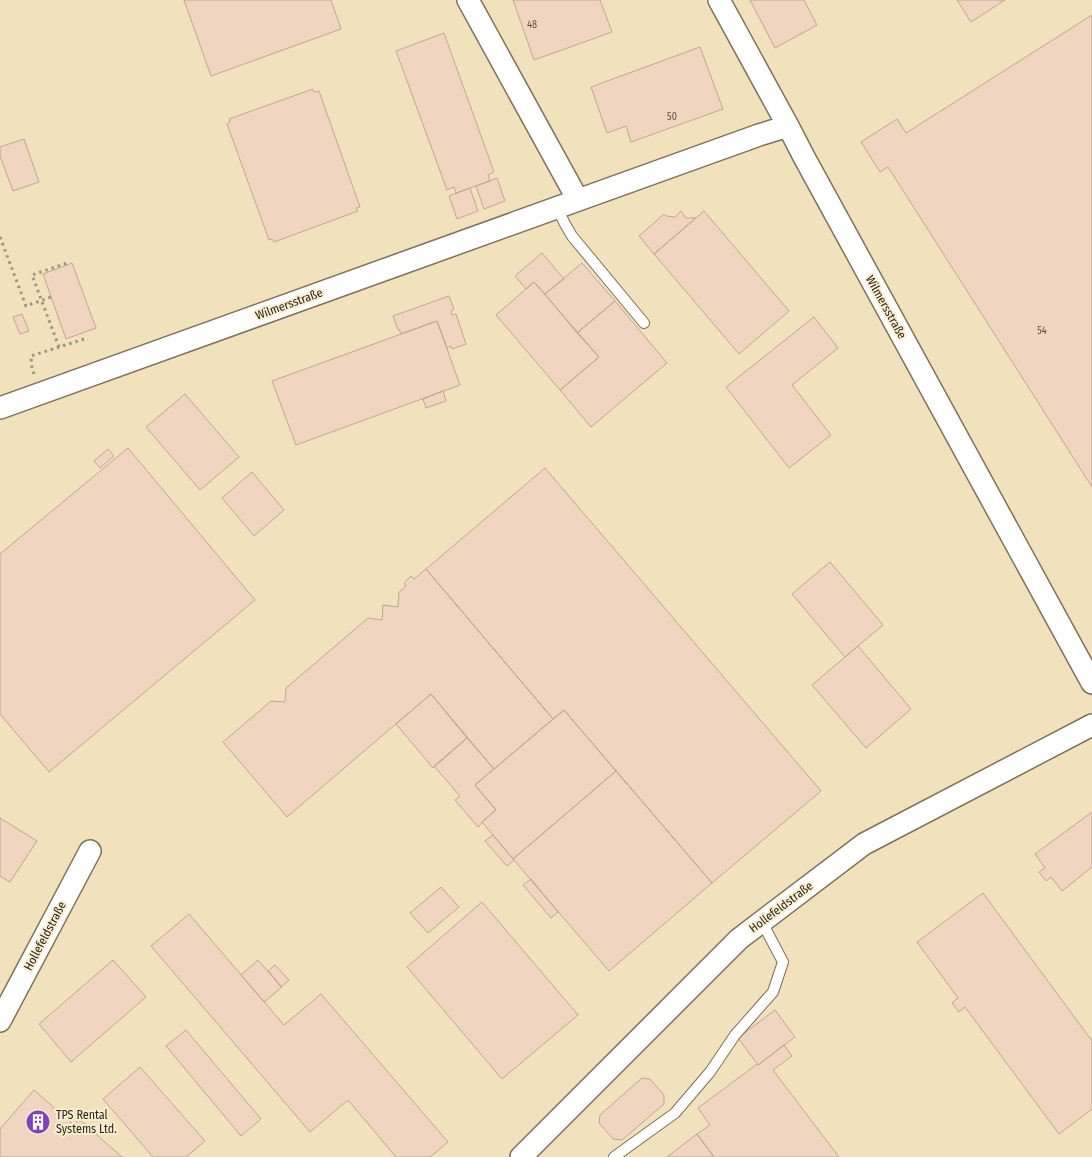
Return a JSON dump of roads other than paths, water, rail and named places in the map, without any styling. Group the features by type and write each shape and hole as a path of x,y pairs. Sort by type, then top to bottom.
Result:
{"street":[{"path":"468,0 578,200"},
{"path":"719,0 788,126"},
{"name":"Wilmersstraße","path":"0,408 788,126 1092,683"},
{"name":"Hollefeldstraße","path":"521,1157 739,939 864,844 1092,725"},
{"name":"Hollefeldstraße","path":"0,1022 90,851"}],"lane":[{"path":"557,208 572,236 644,323"},
{"path":"614,1157 675,1113 710,1072 735,1035 773,992 783,962 762,922"}],"place":[{"name":"TPS Rental Systems Ltd.","path":"38,1122"}]}
